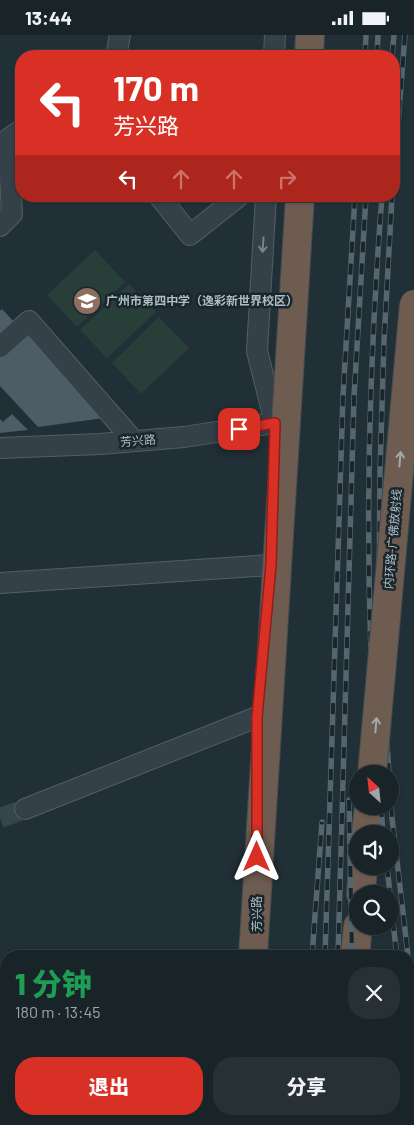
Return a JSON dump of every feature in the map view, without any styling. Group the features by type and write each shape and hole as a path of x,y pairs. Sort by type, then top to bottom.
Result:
{"highway":[{"path":"311,50 312,35"},
{"path":"253,950 300,202"},
{"name":"内环路-广佛放射线","path":"373,765 414,305"},
{"path":"356,950 357,935"}],"street":[{"path":"117,50 120,35"},
{"path":"274,50 275,35"},
{"path":"0,226 12,214 10,136"},
{"path":"164,202 190,235 232,202"},
{"name":"芳兴路","path":"266,202 257,351 275,423"},
{"name":"芳兴路","path":"258,950 257,717 271,565 275,423 288,328 299,202"},
{"path":"0,347 29,321 134,441"},
{"name":"芳兴路","path":"0,448 100,444 184,437 275,423"},
{"path":"0,583 271,565"},
{"path":"25,809 257,717"}],"green space":[{"path":"95,250 125,282 77,327 47,295"},
{"path":"129,284 156,312 107,358 80,330"},
{"path":"159,317 189,348 141,394 112,363"}],"building":[{"path":"2,309 15,323 0,336 0,311"},
{"path":"26,333 104,418 38,427 0,386 0,356"},
{"path":"12,414 28,430 0,433 0,419 3,422"}],"tunnel":[{"path":"0,818 25,809"}],"railway":[{"path":"365,50 366,35"},
{"path":"377,50 378,35"},
{"path":"393,50 394,35"},
{"path":"400,100 405,35"},
{"path":"325,950 343,396 355,202"},
{"path":"338,950 354,397 366,202"},
{"path":"377,765 370,630 369,485 373,340 382,202"},
{"path":"388,765 379,592 384,341 392,202"},
{"path":"349,815 352,950"},
{"path":"382,815 382,825"},
{"path":"392,815 407,950"},
{"path":"312,950 322,822"},
{"path":"388,875 389,885"},
{"path":"394,935 396,950"}],"place":[{"name":"广州市第四中学（逸彩新世界校区）","path":"87,301"}],"route":[{"path":"239,429 275,423 271,565 257,717 257,857"}]}
